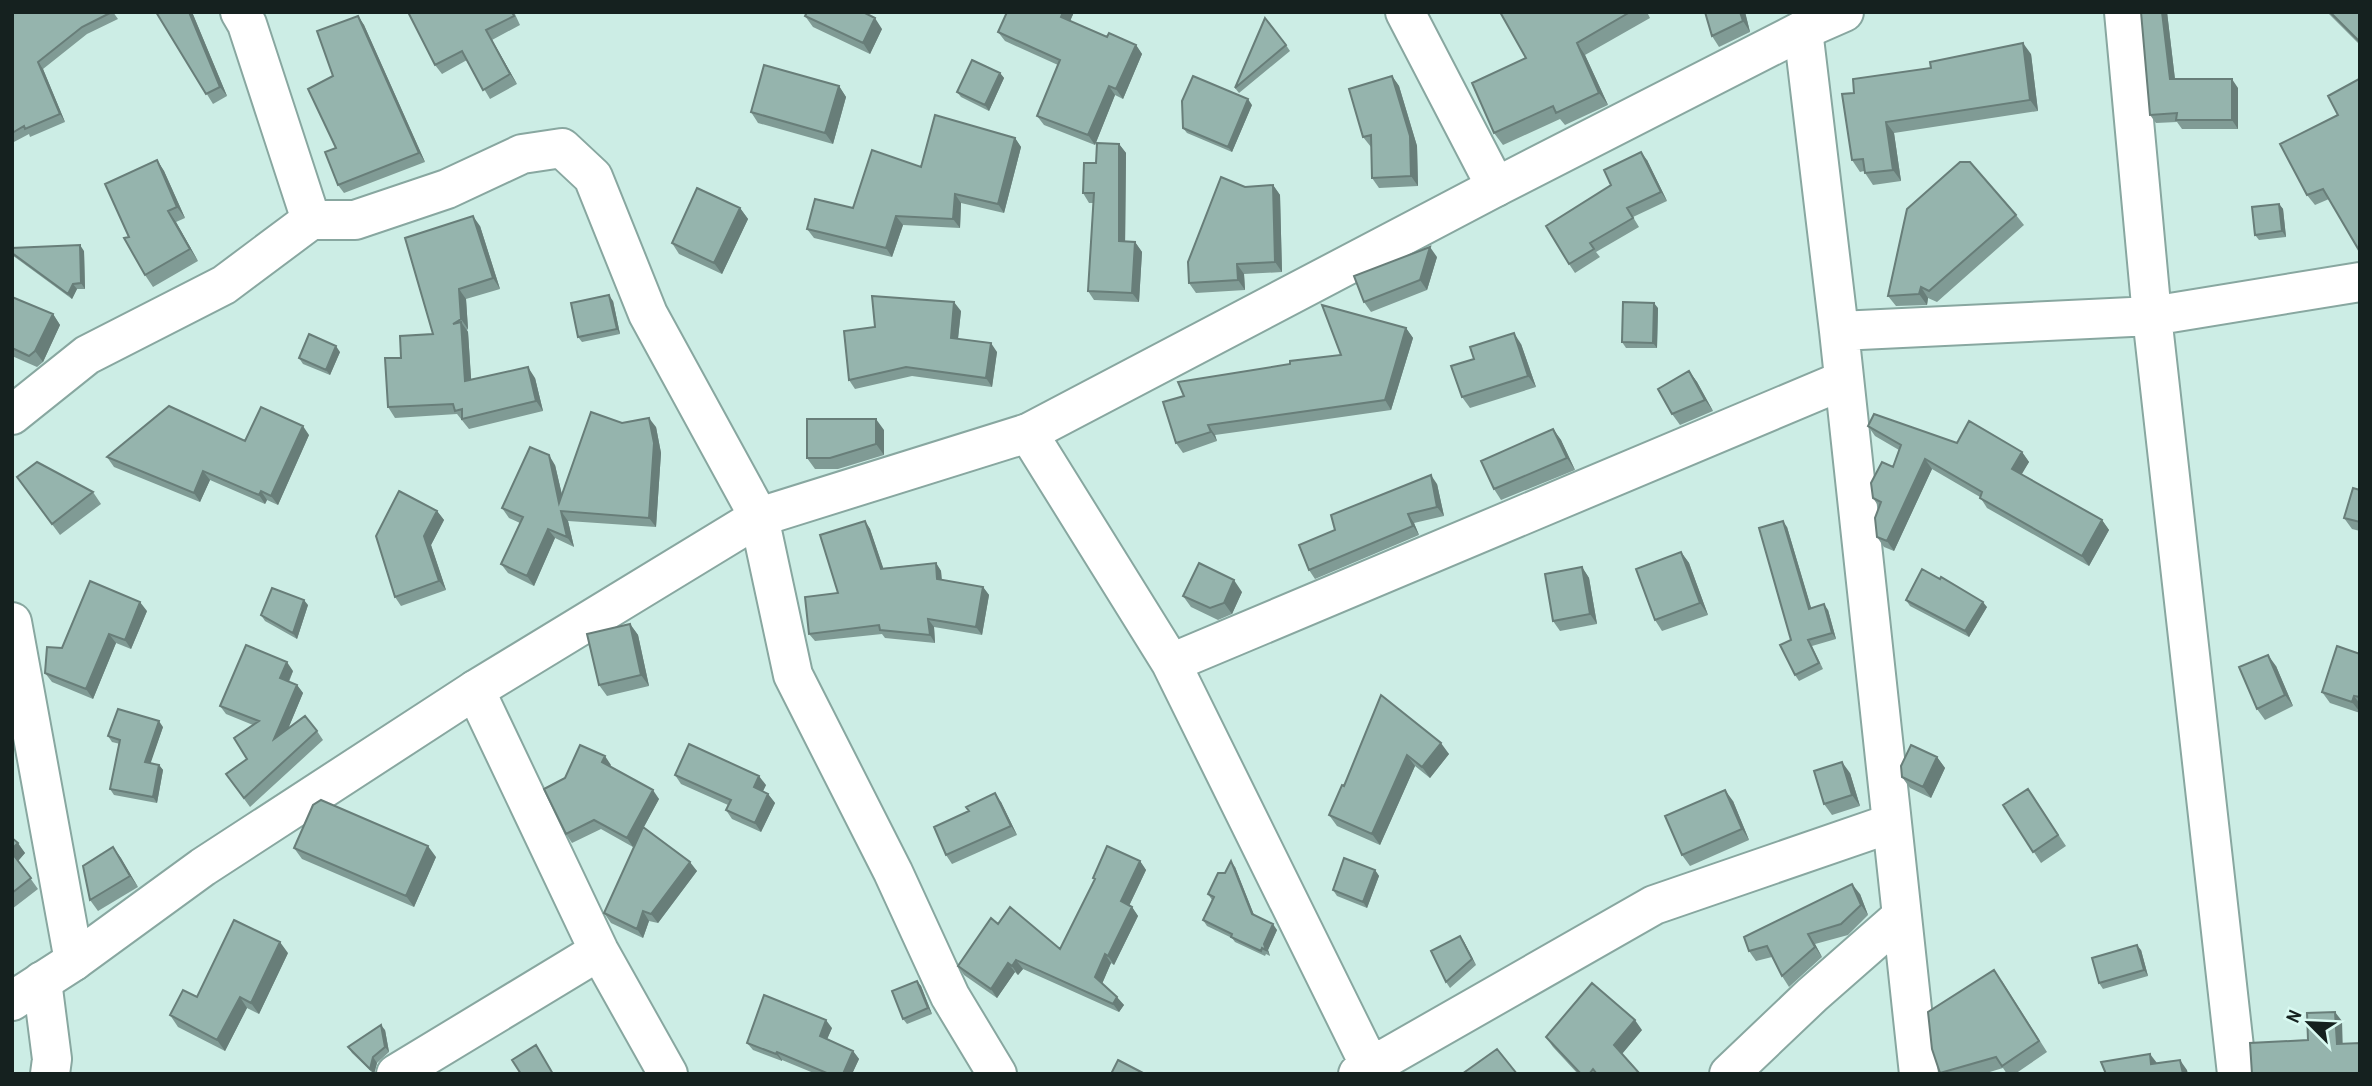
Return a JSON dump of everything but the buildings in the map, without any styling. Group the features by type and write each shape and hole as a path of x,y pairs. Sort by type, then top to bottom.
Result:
{"street":[{"path":"1405,12 1496,187"},
{"path":"50,1074 52,1059 27,991 75,961 203,867 475,690 759,517 1028,433 1496,187 1803,30 1844,12"},
{"path":"2124,12 2152,316 2237,1074"},
{"path":"250,16 311,220"},
{"path":"1803,30 1839,331 1919,1074"},
{"path":"12,415 87,355 224,285 311,220 355,220 447,189 522,155 562,148 593,177 648,314 759,517 793,675 894,872 950,996 997,1074"},
{"path":"1839,331 2152,316 2360,282"},
{"path":"1171,663 1844,380"},
{"path":"1028,433 1171,663 1368,1071 1654,905 1892,823"},
{"path":"12,622 75,961"},
{"path":"475,690 599,951 668,1074"},
{"path":"1729,1074 1812,995 1902,916"},
{"path":"396,1074 599,951"}]}
